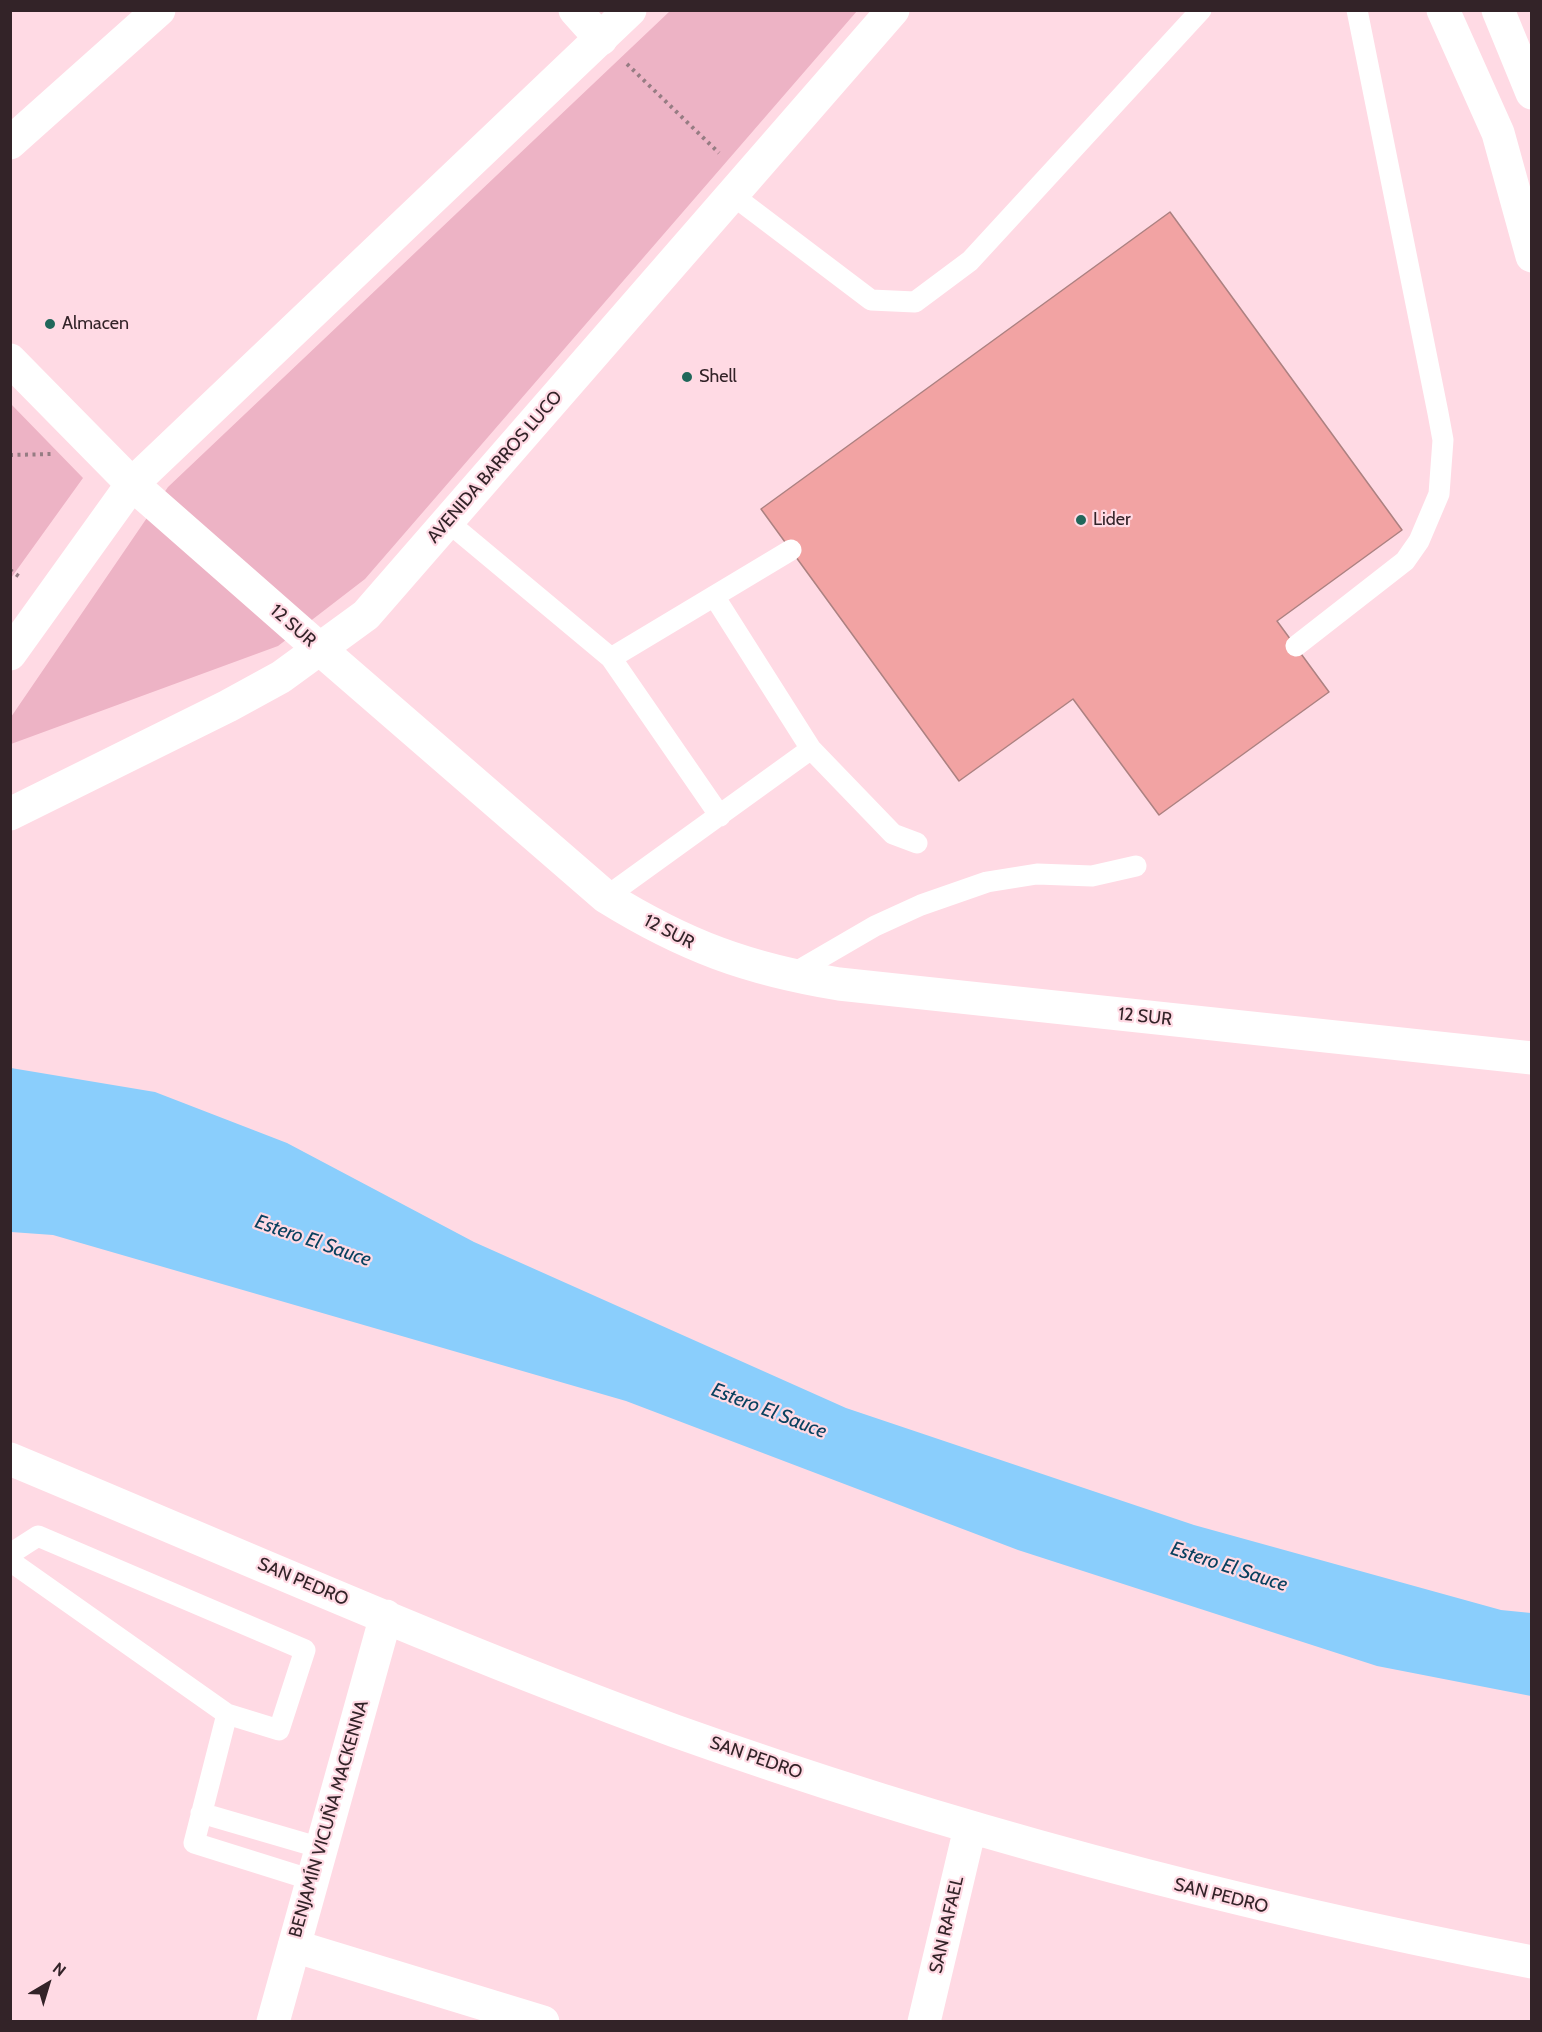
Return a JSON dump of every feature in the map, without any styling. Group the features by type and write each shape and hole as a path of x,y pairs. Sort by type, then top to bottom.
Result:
{"main road":[{"path":"10,143 159,10"},
{"path":"575,10 601,39"},
{"path":"10,654 132,484 630,10"},
{"name":"AVENIDA BARROS LUCO","path":"10,814 228,706 281,677 366,615 893,10"},
{"path":"1443,10 1498,133 1532,256"},
{"path":"1498,10 1532,93"},
{"name":"12 SUR","path":"10,360 132,484 606,897 648,923 692,945 740,963 789,976 851,985 1532,1058"},
{"name":"SAN PEDRO","path":"10,1459 530,1676 822,1781 970,1828 1120,1870 1271,1908 1532,1962"},
{"name":"BENJAMÍN VICUÑA MACKENNA","path":"273,2022 386,1616"},
{"name":"SAN RAFAEL","path":"924,2022 970,1828"},
{"path":"294,1946 543,2022"}],"lane":[{"path":"738,186 871,300 915,302 970,261 1201,10"},
{"path":"1296,646 1404,561 1431,518 1439,494 1443,467 1438,413 1357,10"},
{"path":"448,522 611,658 720,816"},
{"path":"611,658 791,550"},
{"path":"714,596 811,749 893,834 917,843"},
{"path":"606,897 811,749"},
{"path":"789,976 875,926 921,905 987,882 1037,874 1092,876 1136,866"},
{"path":"10,1554 38,1536 305,1650 279,1730 227,1714 10,1561"},
{"path":"227,1714 194,1843 312,1880"},
{"path":"201,1813 321,1848"}],"path":[{"path":"601,39 738,186"}],"shaded area":[{"path":"670,11 857,11 365,579 278,646 11,744 11,717 168,487"},
{"path":"11,404 83,478 11,578"}],"water":[{"name":"Estero El Sauce","path":"11,1068 155,1092 287,1143 474,1242 846,1408 1194,1525 1501,1610 1531,1613 1531,1696 1377,1666 1018,1550 626,1401 53,1235 11,1232"}],"building":[{"name":"Lider","path":"1170,212 1402,530 1277,621 1329,692 1159,815 1073,699 959,781 761,509"}],"place":[{"name":"Almacen","path":"50,324"},
{"name":"Shell","path":"687,377"},
{"name":"Lider","path":"1081,520"}]}
